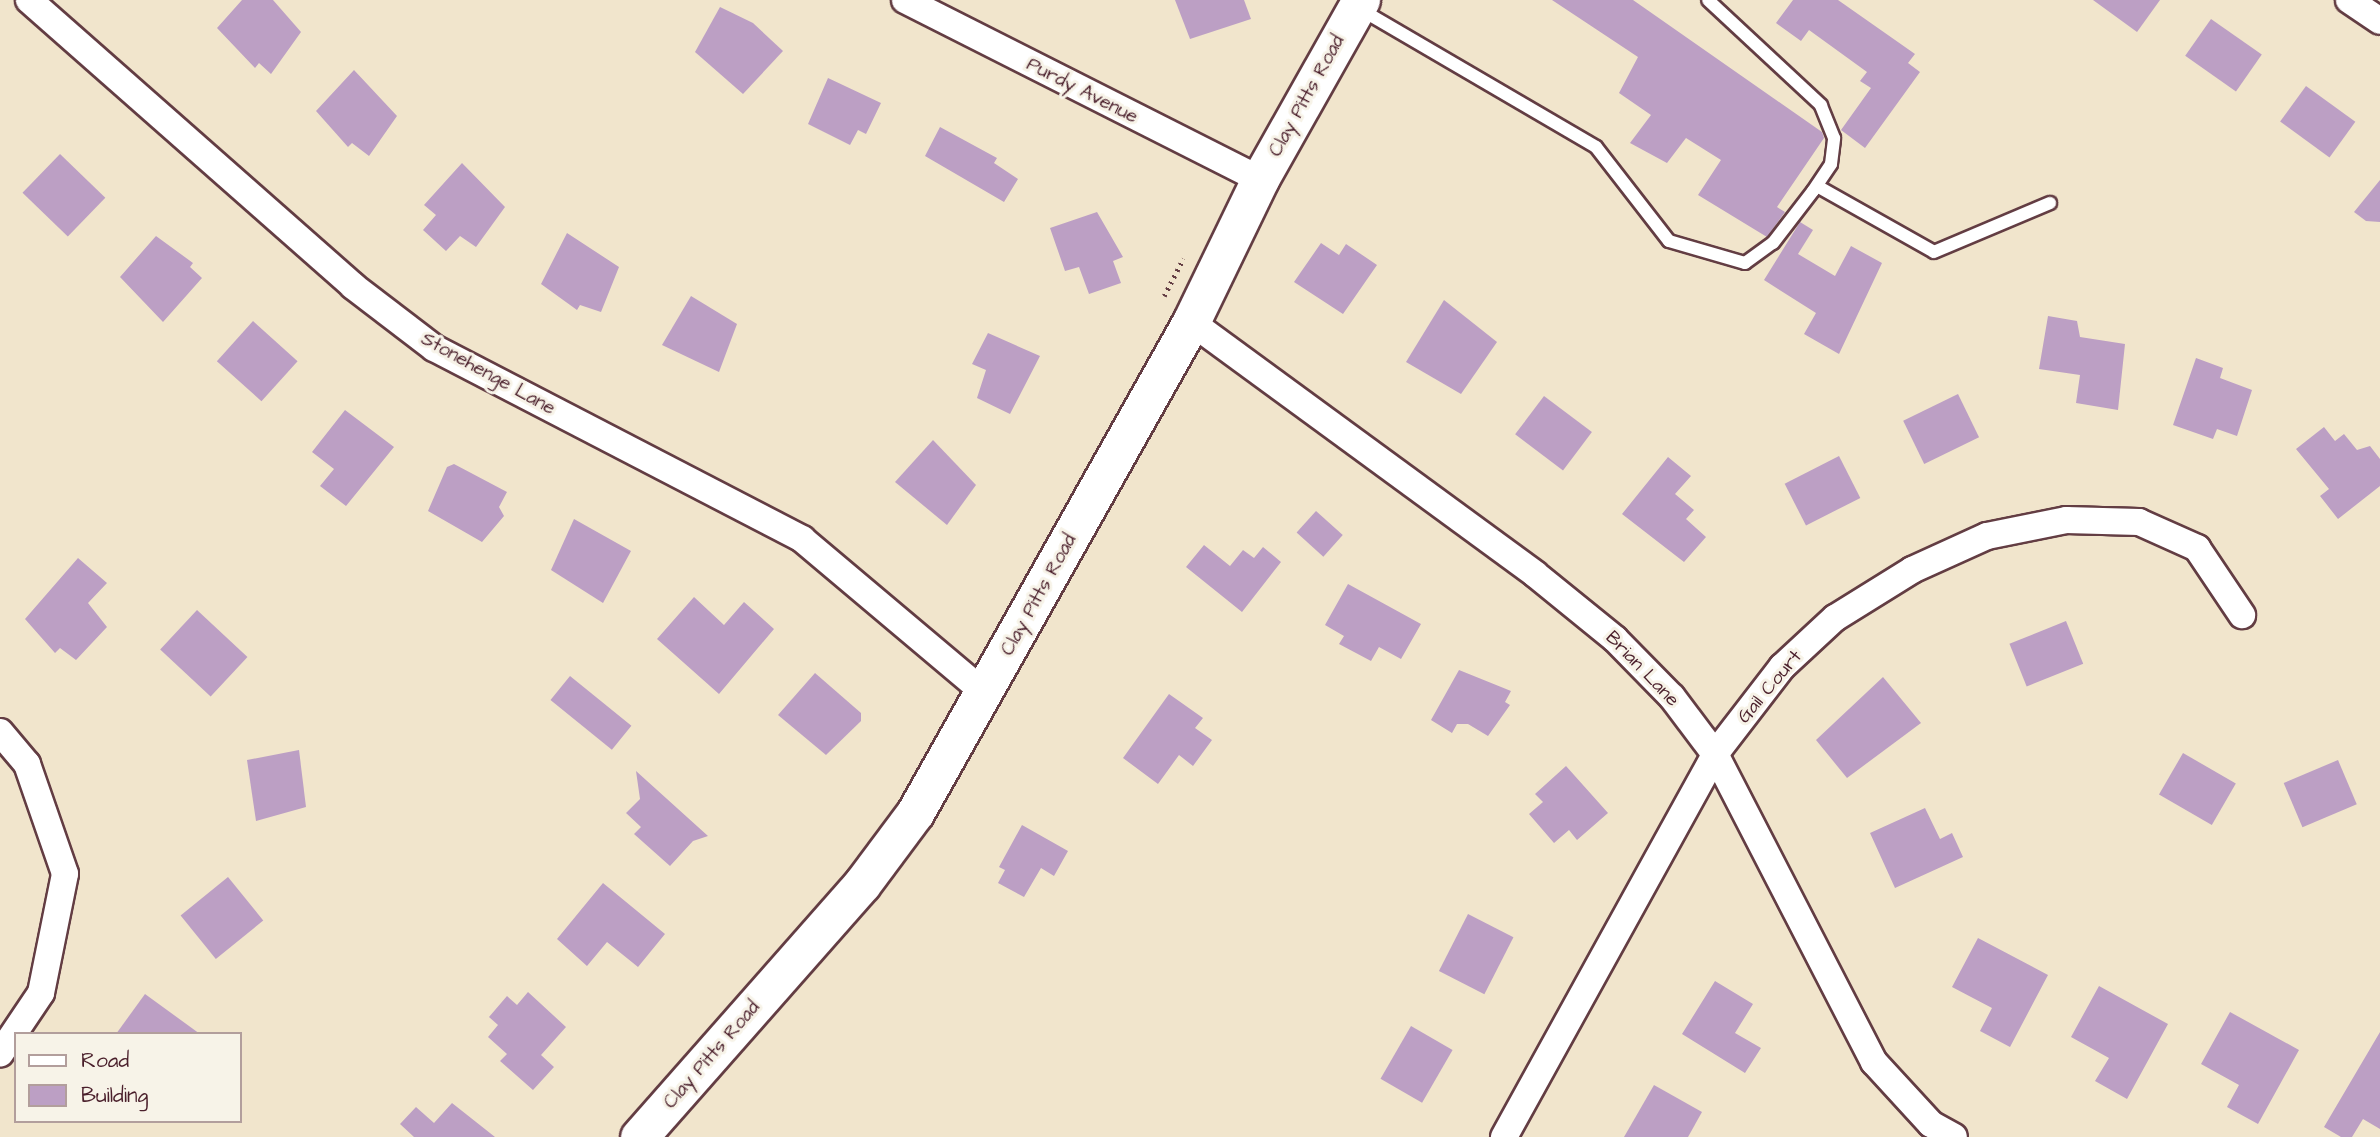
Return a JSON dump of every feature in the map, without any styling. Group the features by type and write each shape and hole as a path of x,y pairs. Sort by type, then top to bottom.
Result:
{"street":[{"name":"Stonehenge Lane","path":"29,0 353,286 434,348 802,539 985,693"},
{"name":"Purdy Avenue","path":"905,0 1260,179"},
{"path":"2349,0 2380,21"},
{"name":"Clay Pitts Road","path":"639,1137 862,884 915,813 985,693 1191,322 1260,179 1359,3"},
{"name":"Brian Lane","path":"1191,322 1428,492 1615,639 1715,754 1874,1062 1931,1124 1954,1137"},
{"name":"Gail Court","path":"1504,1137 1715,754 1782,667 1835,618 1912,570 1987,536 2066,520 2139,522 2197,548 2242,615"},
{"path":"0,732 27,764 65,874 41,993 15,1032"},
{"path":"0,1054 14,1033"}],"lane":[{"path":"1359,3 1596,147 1669,241 1745,263 1773,243 1816,186 1831,164 1834,138 1821,105 1708,0"},
{"path":"1816,186 1934,252 2050,203"}],"path":[{"path":"1164,296 1188,248"}],"building":[{"path":"242,0 273,0 301,32 271,74 259,63 255,68 217,28"},
{"path":"1175,0 1244,0 1251,19 1190,39"},
{"path":"1552,0 1633,0 1822,132 1824,138 1777,207 1785,212 1767,237 1698,195 1721,160 1686,138 1667,163 1630,143 1651,115 1619,93 1638,57"},
{"path":"1793,0 1838,0 1915,54 1908,63 1920,72 1865,148 1841,130 1871,88 1860,81 1867,72 1809,30 1801,41 1776,23"},
{"path":"2093,0 2160,0 2137,32"},
{"path":"720,7 753,23 783,51 743,94 695,52"},
{"path":"2211,19 2262,55 2236,91 2185,56"},
{"path":"354,70 397,116 369,156 352,143 348,147 316,111"},
{"path":"828,78 881,103 866,134 858,130 850,145 808,124"},
{"path":"2306,86 2355,122 2329,157 2280,122"},
{"path":"940,127 997,158 994,163 1018,179 1004,202 925,156"},
{"path":"60,154 105,198 68,237 22,193"},
{"path":"462,163 505,207 476,247 460,236 446,251 423,230 436,215 424,205"},
{"path":"2380,180 2380,222 2366,221 2354,212"},
{"path":"1097,212 1123,257 1113,261 1121,283 1089,294 1079,267 1065,271 1050,228"},
{"path":"1800,222 1813,230 1798,254 1835,276 1851,246 1882,263 1839,354 1804,334 1816,313 1764,280"},
{"path":"567,233 619,267 601,312 580,305 577,310 541,284"},
{"path":"156,236 193,263 190,267 202,278 163,322 120,277"},
{"path":"1321,243 1339,255 1346,244 1377,265 1343,314 1294,282"},
{"path":"691,296 737,324 719,372 662,345"},
{"path":"1444,300 1497,342 1461,394 1406,362"},
{"path":"2048,316 2077,321 2080,337 2125,344 2118,410 2076,403 2080,375 2039,369"},
{"path":"253,321 298,361 261,401 217,361"},
{"path":"988,333 1040,356 1010,414 977,398 986,370 972,364"},
{"path":"2196,358 2223,368 2220,378 2252,390 2237,436 2217,429 2213,439 2173,425"},
{"path":"1958,394 1979,437 1924,464 1903,421"},
{"path":"1544,396 1592,432 1563,470 1515,434"},
{"path":"345,410 394,447 346,506 320,486 334,469 312,452"},
{"path":"2324,427 2335,441 2344,434 2357,450 2370,446 2380,459 2380,486 2338,519 2320,496 2329,489 2296,449"},
{"path":"933,440 976,485 947,525 895,482"},
{"path":"1839,456 1860,498 1806,526 1785,484"},
{"path":"1668,457 1691,476 1675,494 1694,510 1686,519 1706,537 1684,562 1622,514"},
{"path":"454,464 507,492 499,507 504,516 482,542 428,511 447,467"},
{"path":"1316,511 1343,535 1323,557 1297,533"},
{"path":"574,519 631,551 603,603 551,570"},
{"path":"1204,545 1230,566 1243,550 1254,558 1263,547 1281,562 1242,612 1186,567"},
{"path":"78,558 107,583 88,603 107,627 76,660 60,648 55,653 25,619"},
{"path":"1348,584 1421,624 1401,659 1379,647 1371,661 1339,644 1344,636 1325,625"},
{"path":"694,597 724,625 744,602 774,629 719,694 657,639"},
{"path":"197,610 247,657 211,697 160,649"},
{"path":"2066,621 2083,664 2027,687 2009,644"},
{"path":"1459,670 1511,691 1505,702 1510,705 1488,736 1468,724 1457,724 1452,733 1431,720"},
{"path":"815,673 861,713 861,721 826,755 778,715"},
{"path":"570,676 631,726 612,750 550,700"},
{"path":"1883,677 1921,723 1847,778 1816,740"},
{"path":"1169,694 1203,718 1195,728 1212,740 1193,766 1179,755 1158,784 1123,758"},
{"path":"299,750 306,807 256,821 247,760"},
{"path":"2183,753 2236,784 2212,825 2159,795"},
{"path":"2338,760 2357,804 2302,827 2284,783"},
{"path":"1566,766 1608,813 1577,840 1569,830 1554,843 1529,814 1543,802 1535,794"},
{"path":"636,771 708,836 693,841 670,866 634,834 641,827 626,813 640,799"},
{"path":"1925,808 1940,839 1952,833 1963,857 1895,888 1870,833"},
{"path":"1022,825 1068,851 1054,876 1041,868 1024,897 998,883 1005,870 999,867"},
{"path":"228,877 263,921 216,959 181,915"},
{"path":"603,883 665,934 638,967 607,942 587,966 557,939"},
{"path":"1468,914 1513,937 1484,994 1439,971"},
{"path":"1978,938 2048,975 2010,1047 1980,1031 1992,1008 1952,987"},
{"path":"1715,981 1753,1004 1735,1033 1761,1048 1745,1073 1682,1034"},
{"path":"2099,986 2168,1024 2127,1099 2095,1081 2109,1058 2071,1037"},
{"path":"528,992 566,1027 541,1055 554,1067 533,1090 500,1061 507,1054 488,1037 498,1025 489,1017 507,996 517,1005"},
{"path":"145,994 197,1032 117,1032"},
{"path":"2230,1012 2299,1050 2258,1124 2227,1107 2239,1085 2201,1064"},
{"path":"1411,1026 1453,1050 1422,1103 1380,1079"},
{"path":"2380,1032 2380,1129 2363,1119 2352,1137 2341,1137 2324,1127"},
{"path":"1654,1085 1702,1112 1688,1137 1624,1137"},
{"path":"452,1103 495,1137 414,1137 400,1124 416,1107 434,1123"}]}
